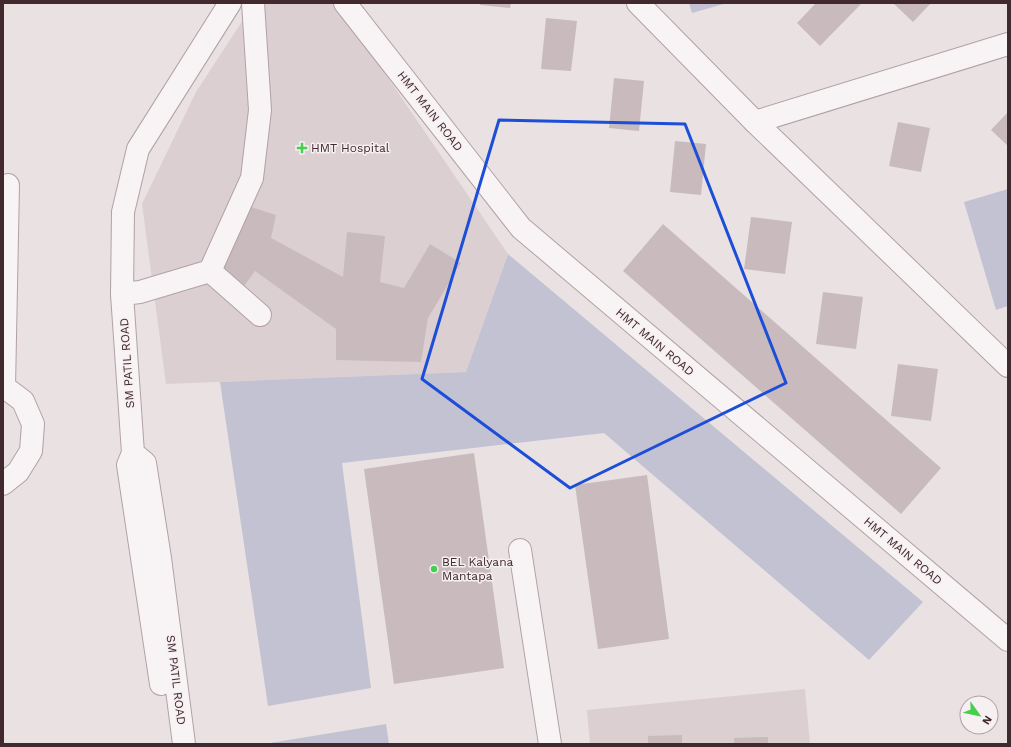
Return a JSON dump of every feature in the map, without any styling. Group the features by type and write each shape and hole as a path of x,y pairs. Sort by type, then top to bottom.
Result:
{"street":[{"name":"SM PATIL ROAD","path":"184,744 160,558 145,463 133,453 122,294 123,212 138,149 230,3"},
{"path":"122,294 140,292 210,271 252,178 260,110 253,3"},
{"name":"HMT MAIN ROAD","path":"345,3 522,228 1008,640"},
{"path":"638,3 755,122 1008,366"},
{"path":"755,122 1008,44"},
{"path":"3,484 18,472 31,451 33,424 23,401 4,387 8,184"},
{"path":"210,271 260,316"},
{"path":"133,453 128,465 169,734"},
{"path":"520,550 550,744"}],"highlighted area":[{"path":"499,120 685,124 786,383 570,488 422,379"}],"shaded area":[{"name":"HMT Hospital","path":"254,3 337,3 508,254 466,372 166,384 142,204 196,92"},
{"path":"689,3 727,3 692,13"},
{"path":"1008,189 1008,306 996,310 964,202"},
{"path":"508,254 923,602 869,660 604,433 342,463 371,688 268,706 220,382 466,372"},
{"path":"805,689 810,744 590,744 587,710"},
{"path":"386,724 389,744 264,744"}],"building":[{"path":"480,3 511,3 510,8 480,5"},
{"path":"816,3 862,3 820,46 797,23"},
{"path":"893,3 931,3 913,22"},
{"path":"546,18 577,21 571,71 541,69"},
{"path":"614,78 644,81 639,131 609,128"},
{"path":"1008,112 1008,146 991,130"},
{"path":"898,122 930,128 921,172 889,166"},
{"path":"675,141 706,144 701,195 670,192"},
{"path":"251,207 276,215 271,238 343,277 347,232 385,236 380,282 404,288 430,244 461,263 428,318 421,362 336,360 336,329 255,271 242,289 217,267"},
{"path":"751,217 792,222 785,274 744,269"},
{"path":"663,224 941,468 901,514 623,271"},
{"path":"823,292 863,297 856,349 816,344"},
{"path":"898,364 938,369 931,421 891,416"},
{"name":"BEL Kalyana Mantapa","path":"474,453 504,668 394,684 364,469"},
{"path":"647,475 669,639 598,649 575,485"},
{"path":"682,735 682,744 648,744 648,736"},
{"path":"768,737 768,744 734,744 734,738"}],"place":[{"name":"HMT Hospital","path":"302,148"},
{"name":"BEL Kalyana Mantapa","path":"434,569"}]}
